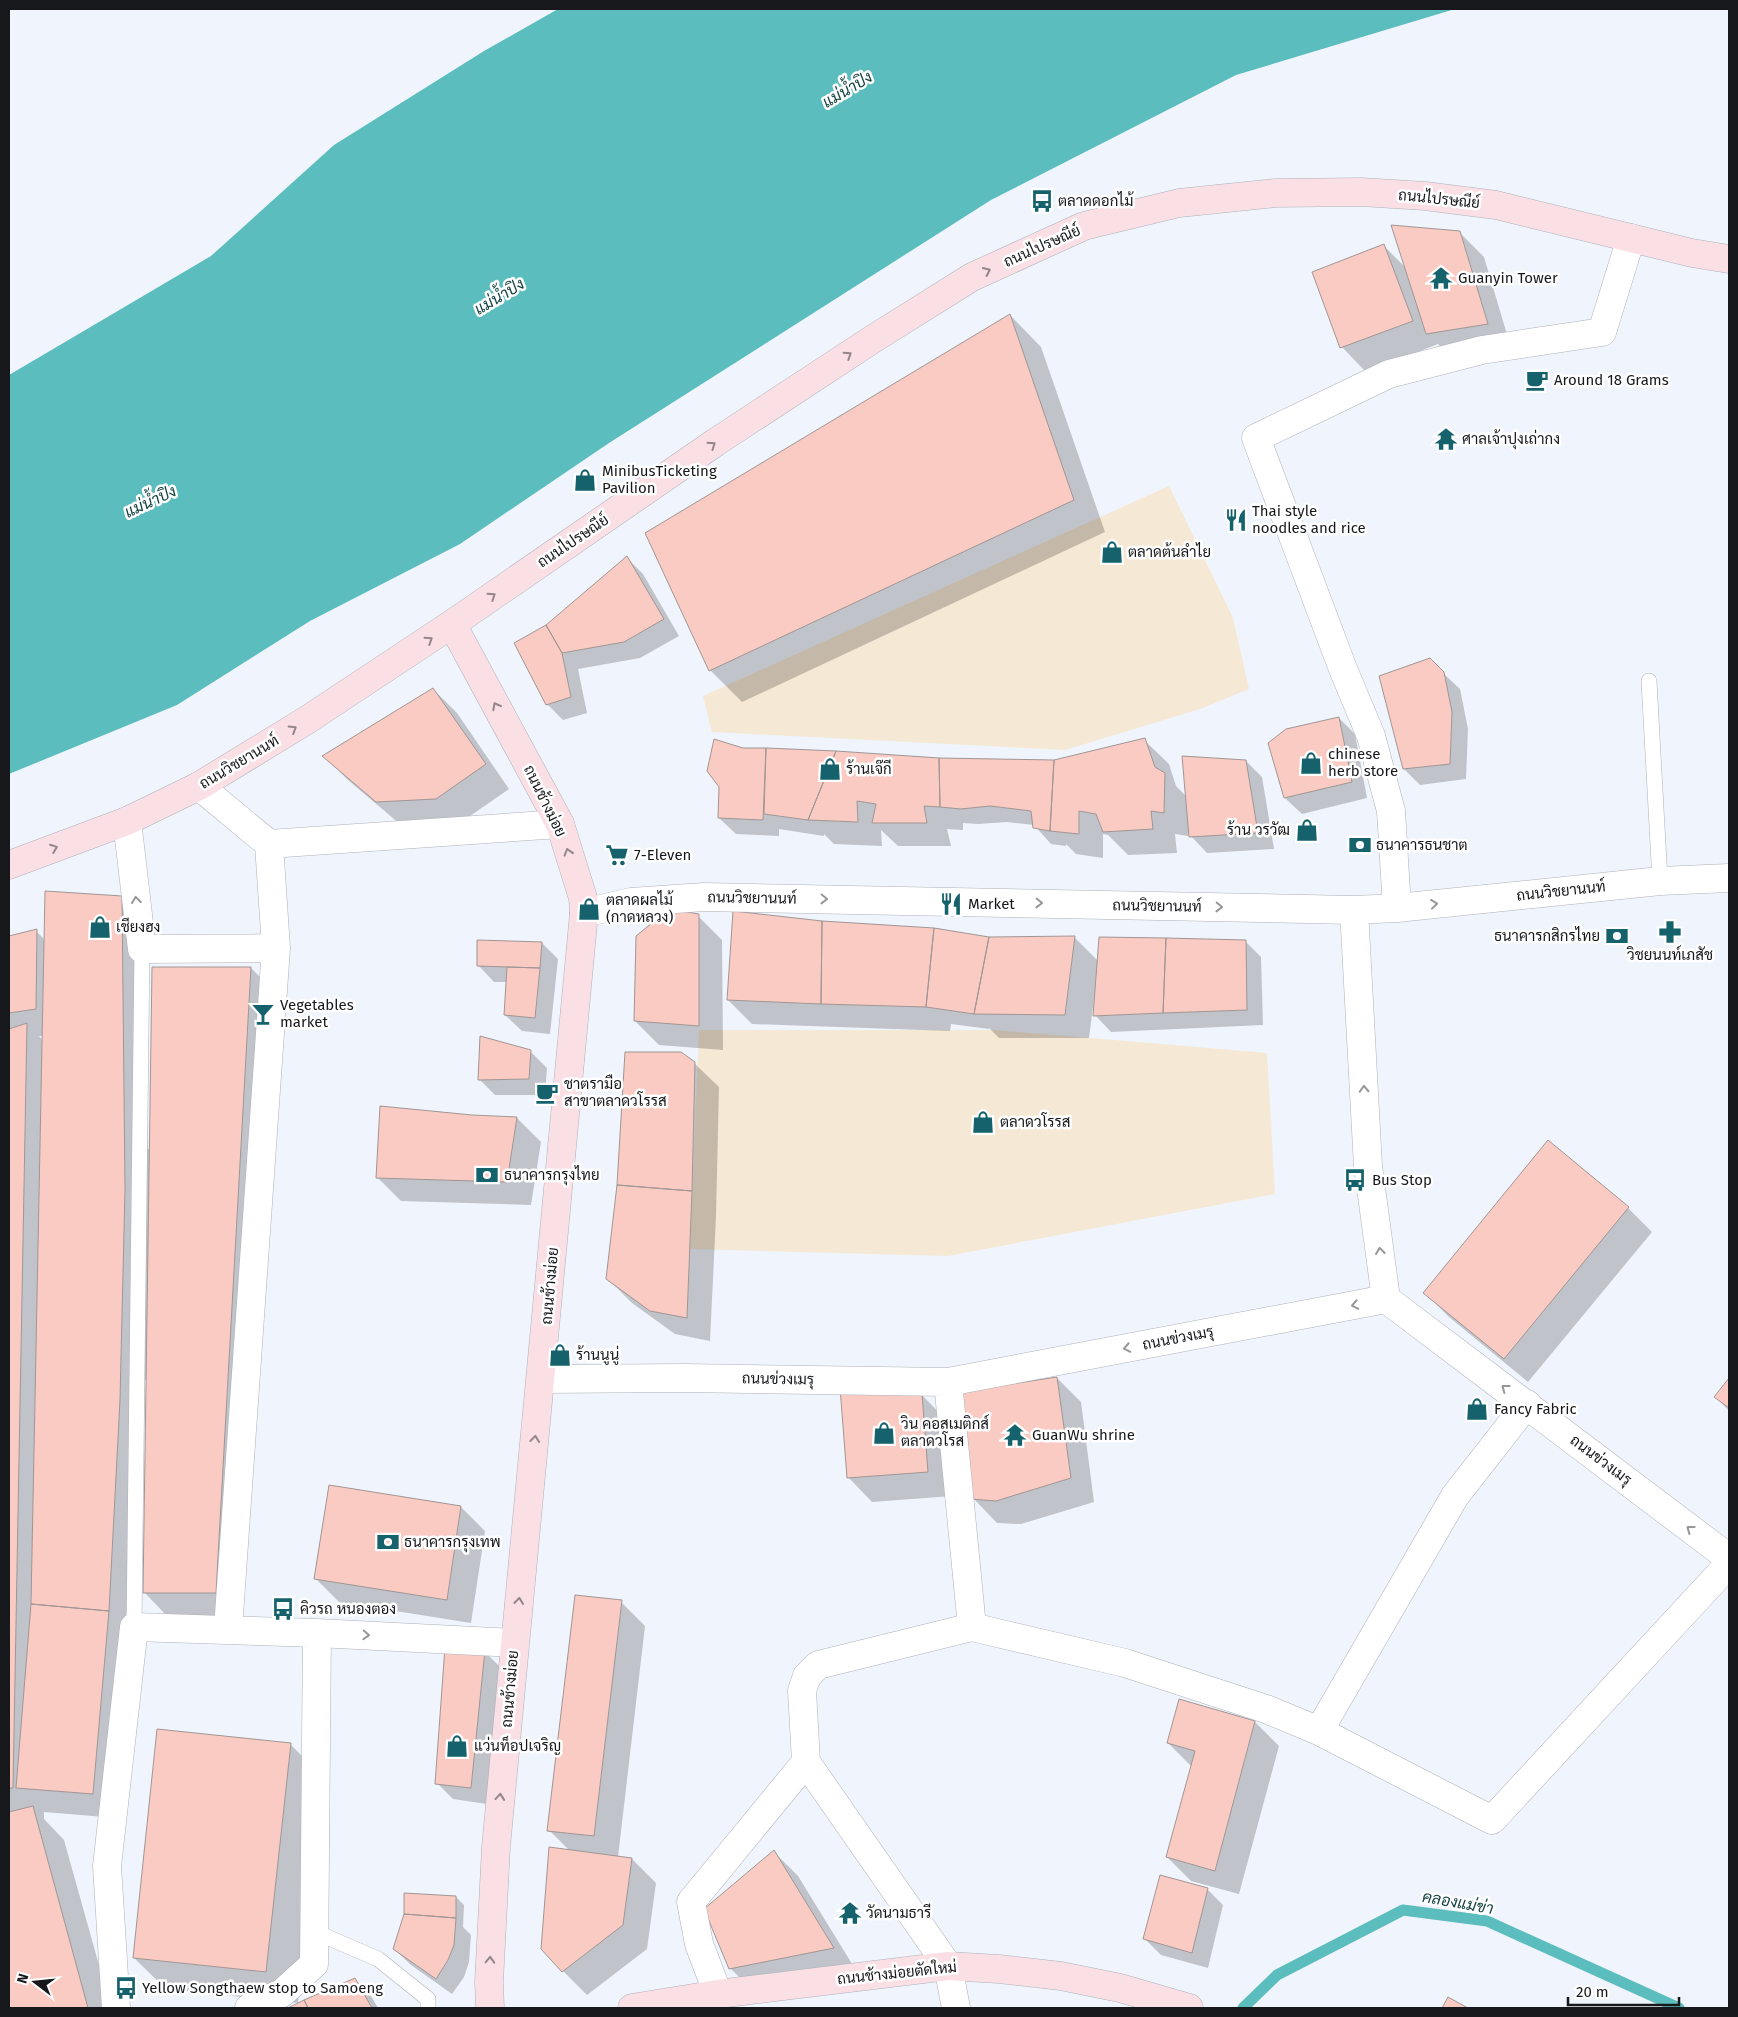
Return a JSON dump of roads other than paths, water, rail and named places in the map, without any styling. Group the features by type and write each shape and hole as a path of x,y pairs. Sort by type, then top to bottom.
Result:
{"street":[{"name":"ถนนไปรษณีย์","path":"452,624 716,442 972,277 1084,226 1179,203 1276,193 1361,192 1425,196 1496,205 1692,253 1729,259"},
{"path":"1397,908 1392,811 1370,736 1256,438 1389,374 1482,350 1602,332 1631,238"},
{"name":"ถนนวิชยานนท์","path":"9,865 127,821 199,786 306,720 452,624"},
{"name":"ถนนช้างม่อย","path":"452,624 560,824 582,898 584,913 541,1379 514,1643 495,1865 489,1982 490,2008"},
{"path":"199,786 269,844 560,824"},
{"path":"127,821 142,948 276,948"},
{"path":"228,1629 276,948 269,844"},
{"name":"ถนนวิชยานนท์","path":"584,913 631,902 704,897 1354,910 1397,908 1660,881 1729,878"},
{"path":"1354,910 1368,1166 1386,1299"},
{"name":"ถนนข่วงเมรุ","path":"541,1379 684,1378 948,1382 1386,1299 1729,1558"},
{"path":"948,1382 972,1626"},
{"path":"1319,1731 1456,1496 1527,1404"},
{"path":"956,2008 948,1966 806,1762 802,1691 807,1676 818,1665 972,1626 1125,1663 1266,1709 1319,1731 1492,1820 1729,1564"},
{"path":"116,2008 107,1866 134,1626 317,1632 514,1643"},
{"path":"249,2008 282,1993 314,1964 317,1632"},
{"path":"664,2008 705,1996 699,1944 691,1902 806,1762"},
{"name":"ถนนช้างม่อยตัดใหม่","path":"632,2008 705,1996 948,1966 999,1969 1061,1976 1120,1988 1188,2008"}],"lane":[{"path":"1649,681 1660,881"},
{"path":"134,1626 142,948"},
{"path":"313,1931 378,1959 428,1999 428,2008"}],"water":[{"name":"แม่น้ำปิง","path":"558,9 1455,9 1236,75 991,200 609,443 460,544 310,621 177,705 9,774 9,375 211,256 334,145 484,51"}],"waterway":[{"name":"คลองแม่ข่า","path":"1243,2008 1277,1975 1403,1910 1487,1921 1679,2008"}],"place":[{"name":"ตลาดดอกไม้","path":"1042,201"},
{"name":"Guanyin Tower","path":"1441,278"},
{"name":"Around 18 Grams","path":"1537,380"},
{"name":"ศาลเจ้าปุงเถ่ากง","path":"1446,439"},
{"name":"MinibusTicketing Pavilion","path":"585,480"},
{"name":"Thai style noodles and rice","path":"1236,520"},
{"name":"ตลาดต้นลำไย","path":"1112,552"},
{"name":"chinese herb store","path":"1311,763"},
{"name":"ร้านเจ๊กี","path":"830,769"},
{"name":"ร้าน วรวัฒ","path":"1307,830"},
{"name":"ธนาคารธนชาต","path":"1360,845"},
{"name":"7-Eleven","path":"617,855"},
{"name":"Market","path":"951,904"},
{"name":"ตลาดผลไม้ (กาดหลวง)","path":"589,909"},
{"name":"เชียงฮง","path":"100,927"},
{"name":"วิชยนนท์เภสัช","path":"1670,932"},
{"name":"ธนาคารกสิกรไทย","path":"1617,936"},
{"name":"Vegetables market","path":"263,1014"},
{"name":"ชาตรามือ สาขาตลาดวโรรส","path":"547,1093"},
{"name":"ตลาดวโรรส","path":"983,1122"},
{"name":"ธนาคารกรุงไทย","path":"487,1175"},
{"name":"Bus Stop","path":"1355,1180"},
{"name":"ร้านนูนู่","path":"560,1355"},
{"name":"Fancy Fabric","path":"1477,1409"},
{"name":"วิน คอสเมติกส์ ตลาดวโรส","path":"884,1433"},
{"name":"GuanWu shrine","path":"1015,1435"},
{"name":"ธนาคารกรุงเทพ","path":"388,1542"},
{"name":"คิวรถ หนองตอง","path":"283,1609"},
{"name":"แว่นท็อปเจริญ","path":"457,1746"},
{"name":"วัดนามธารี","path":"850,1913"},
{"name":"Yellow Songthaew stop to Samoeng","path":"126,1988"}]}
